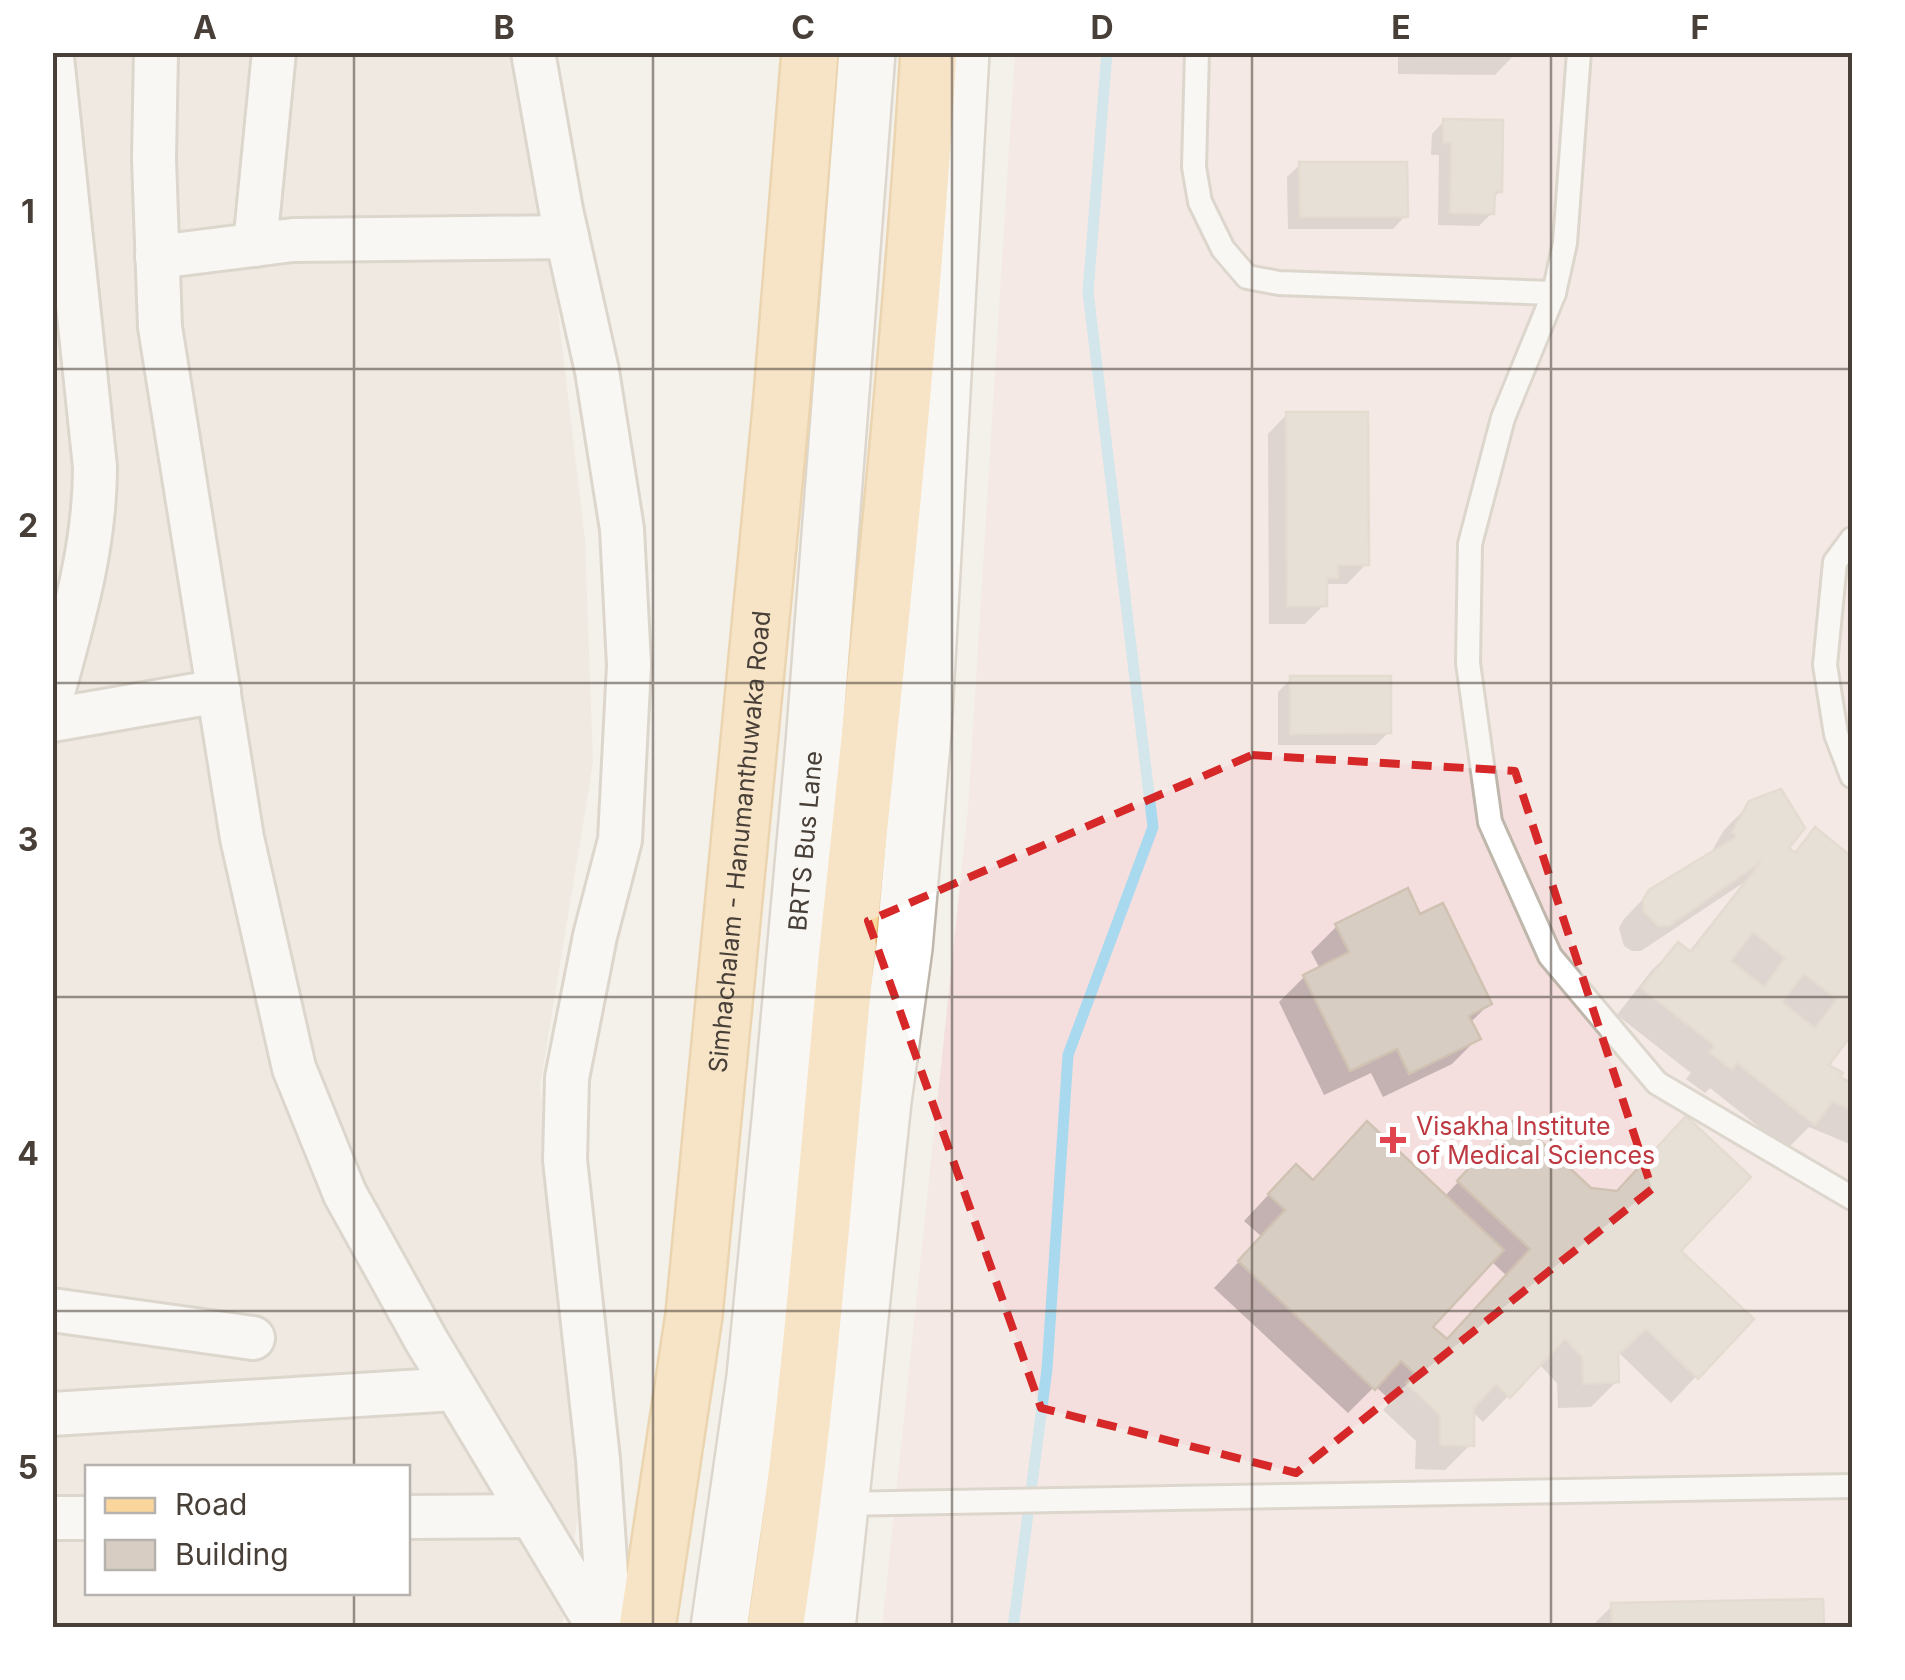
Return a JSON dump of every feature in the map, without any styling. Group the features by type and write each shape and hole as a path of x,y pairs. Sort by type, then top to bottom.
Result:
{"main road":[{"name":"Simhachalam - Hanumanthuwaka Road","path":"621,1613 694,1315 781,409 810,52"},
{"path":"775,1628 804,1412 822,940 898,459 918,240 929,52"}],"street":[{"path":"156,52 154,160 160,328 242,838 294,1068 346,1194 455,1388 532,1516 621,1613"},
{"path":"255,245 274,52"},
{"path":"533,52 597,372 622,529 630,665 620,840 595,936 567,1078 565,1160 598,1459 621,1613"},
{"name":"BRTS Bus Lane","path":"719,1628 822,940 867,52"},
{"path":"827,1628 838,1504 904,948 923,732 961,52"},
{"path":"52,56 93,448 95,512 88,565 52,696"},
{"path":"157,257 293,240 567,237"},
{"path":"52,720 219,692"},
{"path":"732,930 904,948"},
{"path":"52,1310 253,1338"},
{"path":"52,1414 455,1388"},
{"path":"410,1517 532,1516"},
{"path":"52,1518 85,1518"}],"lane":[{"path":"1197,52 1194,166 1200,202 1223,249 1247,277 1280,283 1554,293"},
{"path":"1578,52 1565,243 1554,293 1502,418 1470,544 1468,663 1490,822 1550,956 1656,1084 1852,1198"},
{"path":"1852,538 1835,562 1825,665 1836,734 1852,776"},
{"path":"838,1504 1852,1486"}],"highlighted area":[{"path":"1252,755 1515,771 1652,1189 1296,1473 1041,1408 868,921"}],"shaded area":[{"path":"52,53 522,53 545,202 585,540 593,763 540,1086 584,1471 562,1627 53,1627"},
{"name":"Visakha Institute of Medical Sciences","path":"1015,53 1852,53 1852,1627 882,1628 968,809"}],"building":[{"path":"1416,52 1517,52 1517,56 1416,56"},
{"path":"1443,119 1503,120 1502,192 1495,192 1494,214 1450,213 1451,143 1443,143"},
{"path":"1299,162 1407,162 1408,217 1300,217"},
{"path":"1286,412 1368,412 1369,565 1338,565 1338,578 1327,578 1327,606 1287,606"},
{"path":"1290,676 1391,676 1391,733 1290,734"},
{"path":"1781,789 1805,828 1789,848 1795,853 1815,827 1852,857 1852,1034 1829,1065 1852,1083 1852,1111 1833,1101 1815,1125 1737,1063 1732,1070 1709,1052 1715,1046 1641,988 1678,942 1691,952 1761,862 1669,926 1658,926 1644,912 1643,900 1649,890 1736,837 1732,832 1749,801","holes":["1753,932 1785,958 1764,987 1731,961","1804,974 1837,999 1815,1028 1782,1002"]},
{"path":"1408,888 1420,914 1443,903 1492,1004 1469,1016 1481,1039 1409,1074 1397,1049 1350,1071 1303,975 1349,952 1335,924"},
{"path":"1686,1116 1751,1177 1681,1251 1754,1319 1698,1379 1646,1329 1618,1355 1619,1382 1583,1384 1582,1357 1565,1339 1510,1398 1496,1384 1474,1408 1474,1446 1440,1445 1440,1415 1406,1383 1415,1374 1401,1361 1375,1390 1238,1261 1285,1210 1268,1194 1296,1164 1313,1180 1367,1121 1504,1250 1433,1327 1447,1339 1530,1249 1457,1181 1516,1118 1591,1188 1617,1191"},
{"path":"1823,1599 1824,1628 1612,1628 1611,1603"}],"waterway":[{"path":"1013,1628 1047,1369 1068,1055 1153,827 1088,292 1107,52"}],"place":[{"name":"Visakha Institute of Medical Sciences","path":"1393,1140"}]}
